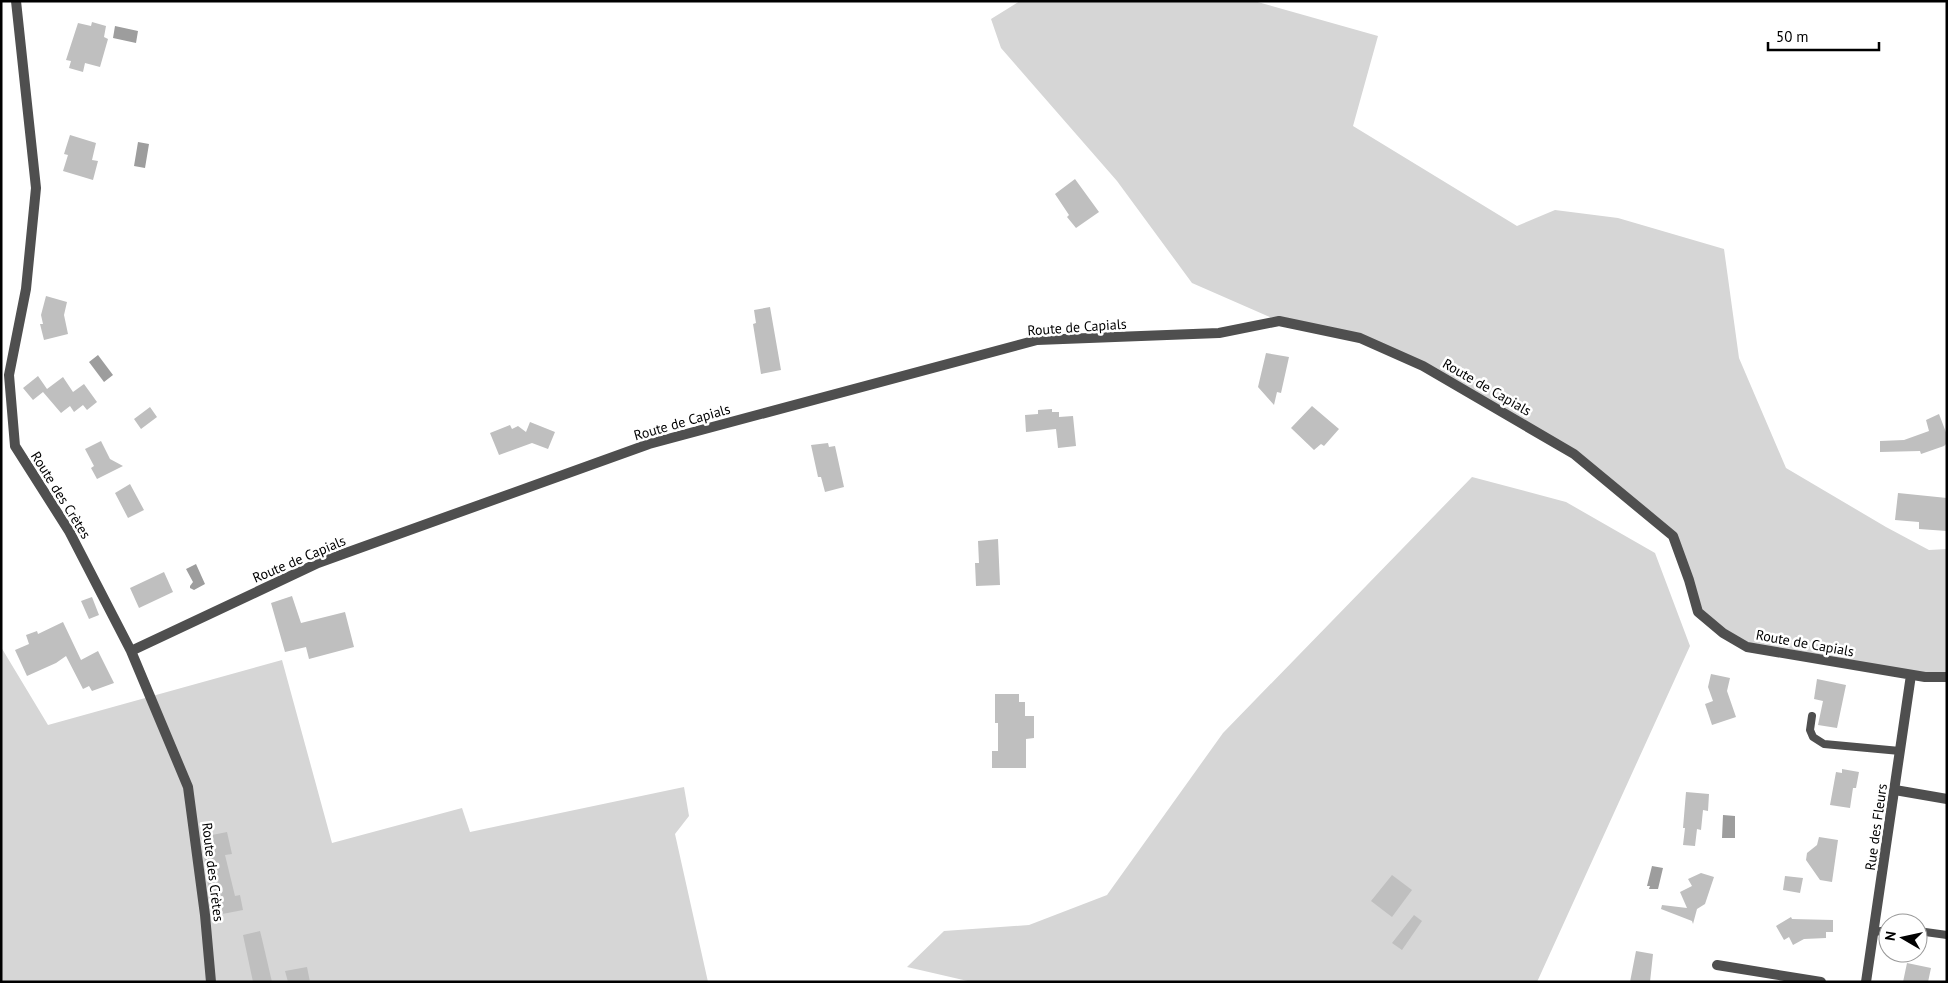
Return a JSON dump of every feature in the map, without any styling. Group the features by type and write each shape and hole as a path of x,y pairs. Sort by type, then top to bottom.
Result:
{"street":[{"name":"Route des Crètes","path":"16,1 36,188 26,289 9,375 15,446 69,531 131,652 188,787 205,915 211,982"},
{"name":"Route de Capials","path":"131,652 318,564 649,444 1037,340 1219,333 1279,321 1360,338 1423,366 1574,454 1673,536 1698,612 1723,633 1747,647 1924,677 1947,677"},
{"name":"Rue des Fleurs","path":"1866,982 1911,675"},
{"path":"1895,790 1947,799"},
{"path":"1717,965 1820,982"}],"lane":[{"path":"1812,716 1810,730 1813,737 1824,744 1900,751"},
{"path":"1874,932 1878,931"},
{"path":"1928,932 1947,935"}],"shaded area":[{"path":"1020,1 1254,1 1378,36 1353,126 1517,226 1555,210 1618,218 1724,249 1739,358 1786,468 1929,550 1947,549 1947,677 1747,647 1698,612 1673,536 1574,454 1423,366 1360,338 1279,321 1192,283 1117,181 1001,48 991,19"},
{"path":"115,26 138,31 136,43 113,38"},
{"path":"138,142 149,144 145,168 134,166"},
{"path":"98,355 113,375 104,382 89,362"},
{"path":"1472,477 1566,502 1655,553 1690,646 1537,982 972,982 907,967 944,931 1029,925 1107,895 1223,733"},
{"path":"196,564 205,584 194,590 190,588 193,582 186,569"},
{"path":"1,647 48,725 282,660 332,843 462,808 470,832 684,787 689,816 675,834 708,982 1,982"},
{"path":"1723,815 1735,816 1735,838 1722,838"},
{"path":"1652,866 1663,868 1658,889 1649,889 1650,886 1647,886"}],"building":[{"path":"92,22 106,26 104,37 108,39 100,67 85,63 83,72 69,68 71,61 66,60 78,23 91,26"},
{"path":"70,135 96,143 92,160 98,161 93,180 63,171 68,155 64,154"},
{"path":"1075,179 1099,212 1076,228 1067,217 1069,215 1055,194"},
{"path":"46,296 67,302 64,315 68,334 44,340 40,324 43,324 41,315"},
{"path":"770,307 781,370 761,374 753,324 756,323 754,310"},
{"path":"1266,353 1289,357 1281,393 1277,392 1274,405 1258,387"},
{"path":"38,376 47,389 63,377 73,392 84,384 97,402 87,410 83,405 74,412 70,406 61,413 43,392 33,400 23,388"},
{"path":"1312,406 1339,429 1324,446 1321,444 1314,450 1291,428"},
{"path":"150,407 157,417 141,429 134,419"},
{"path":"1052,409 1052,412 1059,412 1059,417 1073,416 1076,446 1058,448 1056,429 1026,432 1025,415 1038,414 1038,410"},
{"path":"1939,414 1947,435 1947,443 1944,446 1921,454 1920,451 1880,452 1880,441 1904,440 1929,431 1926,420"},
{"path":"530,422 555,432 548,449 532,443 499,455 490,433 510,425 512,429 518,426 526,432"},
{"path":"101,441 110,459 123,466 97,479 91,468 94,466 85,449"},
{"path":"828,443 829,447 835,446 844,487 825,492 821,477 818,477 811,445"},
{"path":"130,484 144,510 128,518 115,493"},
{"path":"1898,493 1947,498 1947,531 1919,529 1919,522 1895,520"},
{"path":"998,539 1000,585 976,586 975,563 979,563 978,541"},
{"path":"164,572 173,592 139,608 130,588"},
{"path":"292,596 301,623 345,612 354,647 309,659 306,647 285,652 271,603"},
{"path":"92,597 99,615 89,619 81,601"},
{"path":"63,622 81,660 98,651 114,683 92,691 89,686 83,689 66,656 56,663 27,676 15,650 29,644 26,635 37,631 38,634"},
{"path":"1711,674 1730,678 1727,691 1736,717 1712,725 1705,704 1713,701 1708,687"},
{"path":"1817,679 1846,685 1837,728 1818,725 1823,701 1814,699"},
{"path":"995,694 1019,694 1019,702 1025,702 1025,716 1034,716 1034,738 1026,739 1026,768 992,768 992,751 998,751 998,723 995,723"},
{"path":"1842,769 1859,772 1856,788 1853,788 1850,808 1830,805 1836,772 1842,773"},
{"path":"1686,792 1709,794 1708,811 1703,810 1701,830 1697,829 1695,846 1683,845"},
{"path":"227,832 232,854 225,855 235,896 240,895 243,910 212,916 202,837"},
{"path":"1819,837 1838,840 1832,882 1820,880 1806,860 1807,853 1817,845"},
{"path":"1701,873 1714,877 1705,904 1697,909 1693,924 1692,921 1661,909 1662,905 1687,908 1680,892 1692,886 1688,879"},
{"path":"1392,875 1412,890 1392,917 1371,901"},
{"path":"1785,876 1803,878 1800,893 1783,890"},
{"path":"1414,915 1422,921 1402,950 1392,943"},
{"path":"1791,917 1792,919 1833,920 1833,932 1826,932 1826,938 1804,939 1793,945 1789,937 1784,940 1776,926"},
{"path":"260,931 272,982 253,982 243,935"},
{"path":"1636,951 1653,954 1650,982 1630,982"},
{"path":"1907,963 1931,968 1928,982 1903,982"},
{"path":"307,967 310,982 288,982 285,971"}]}
